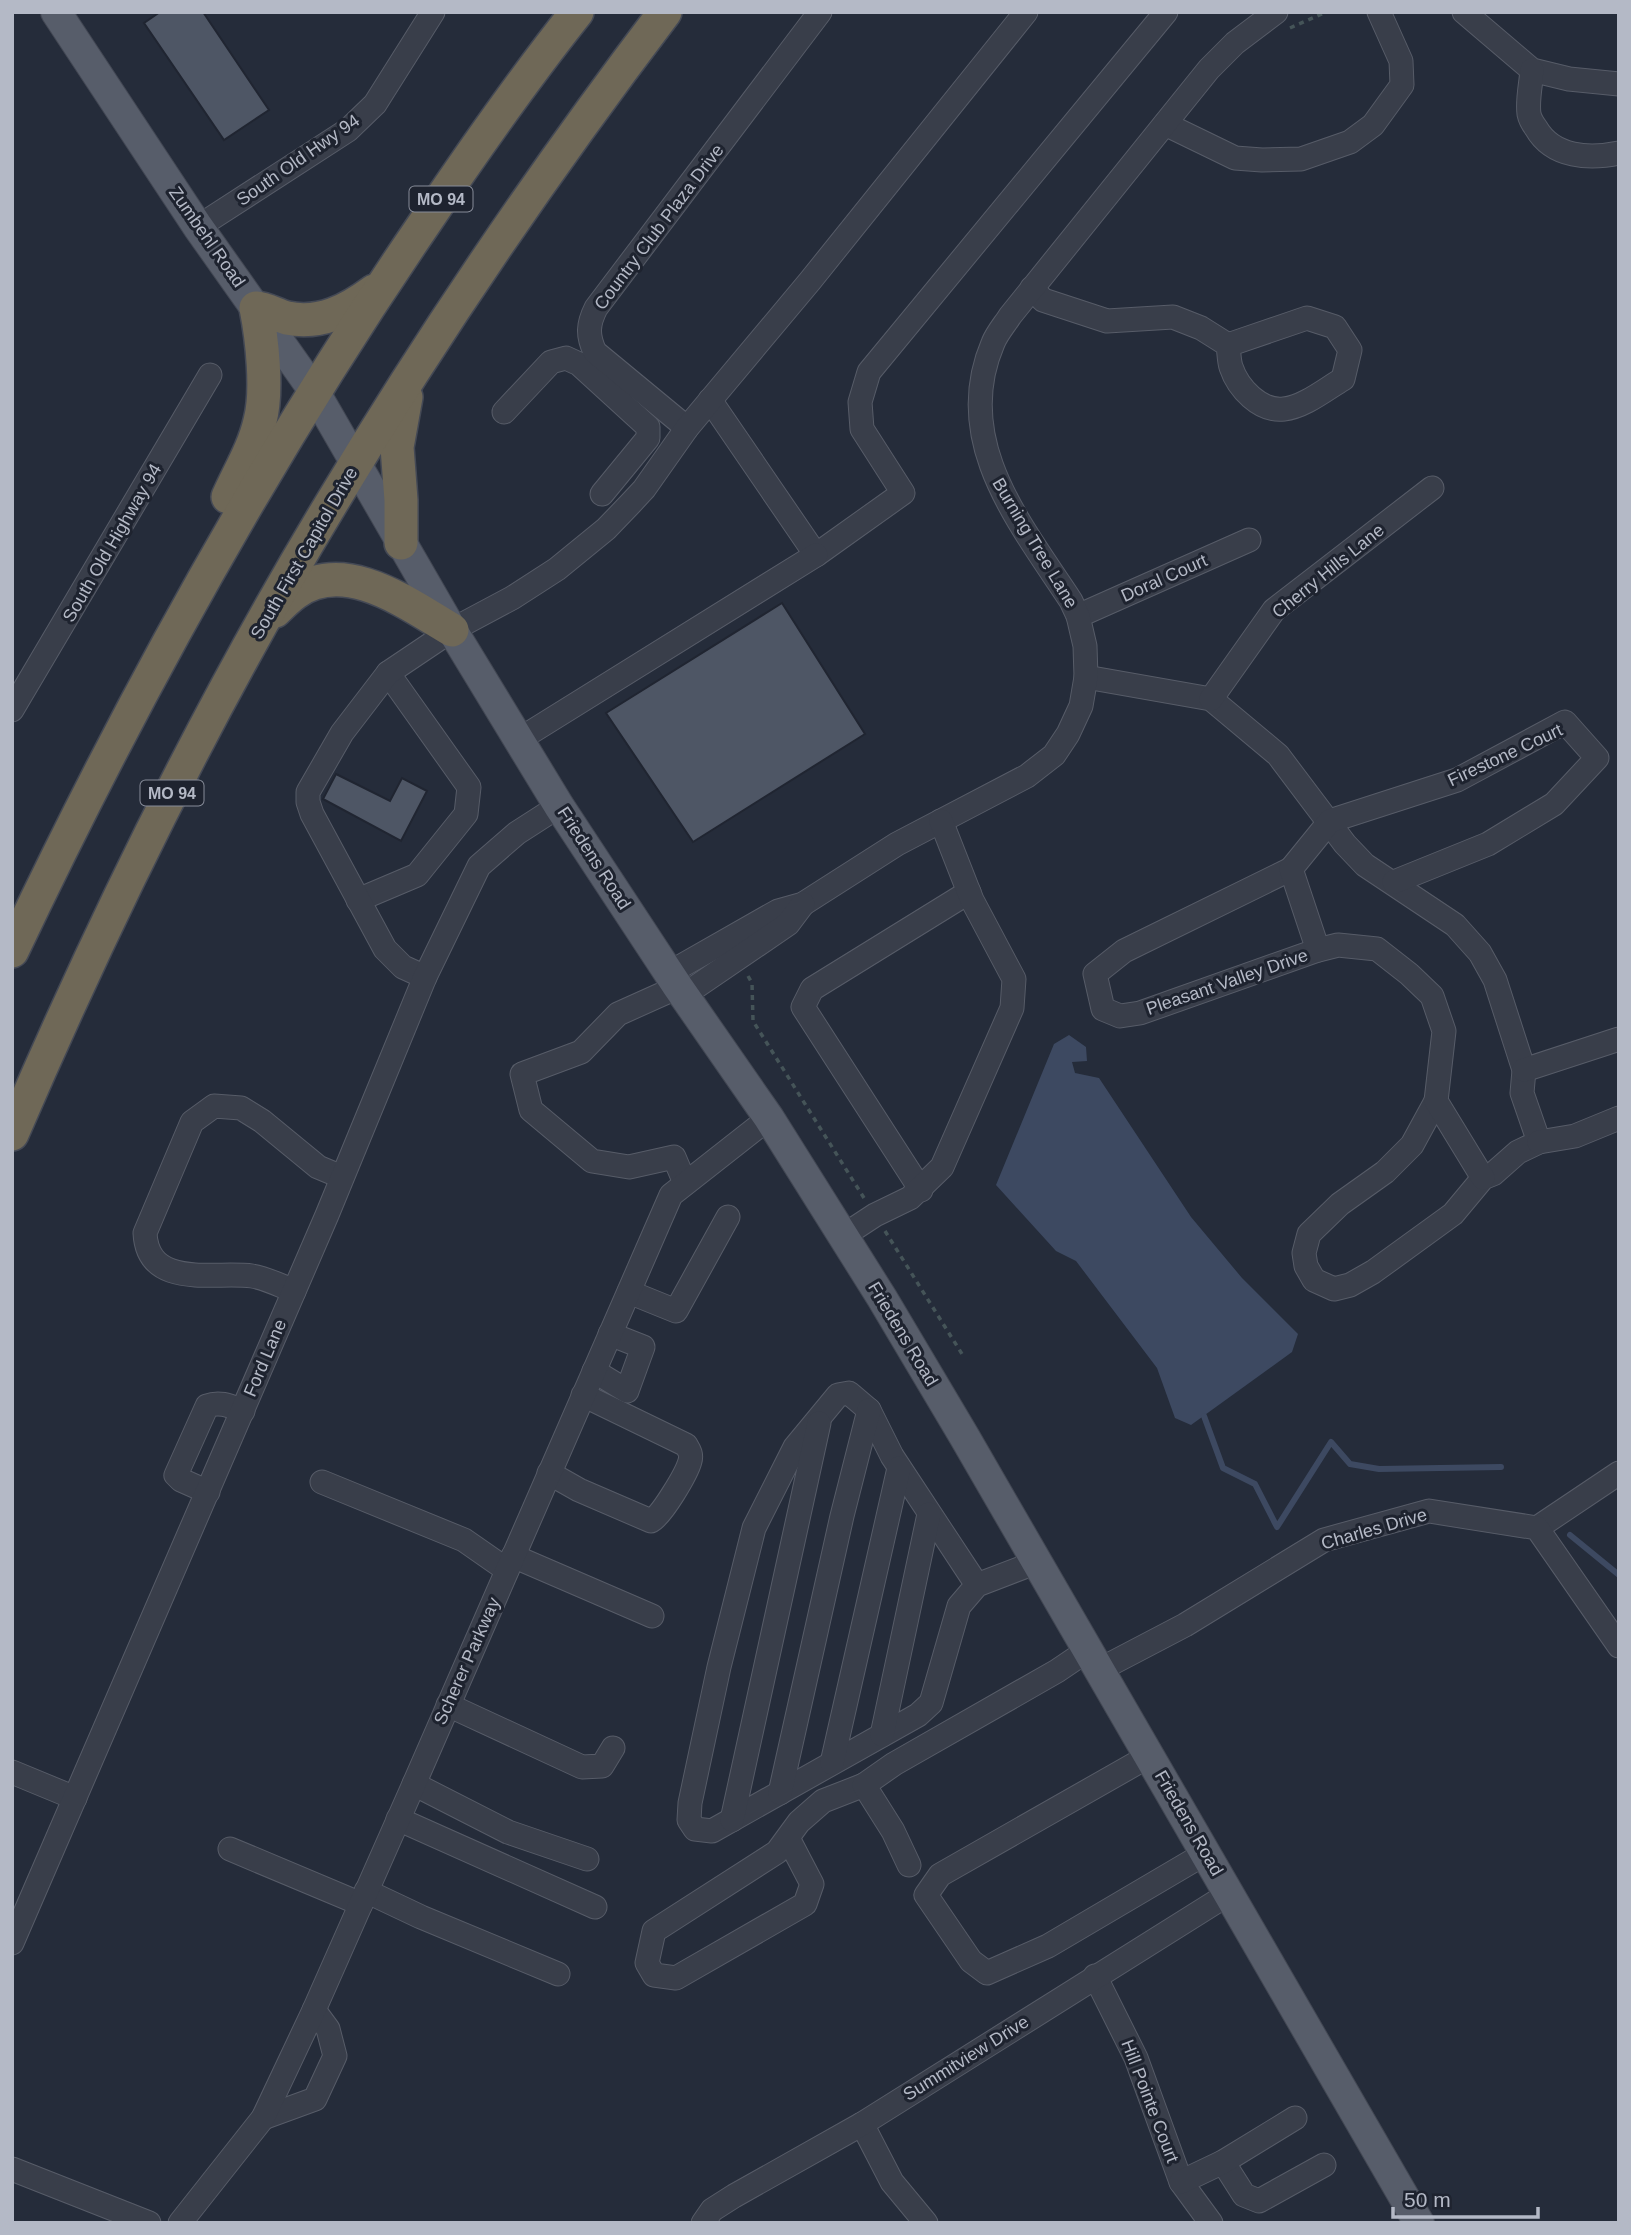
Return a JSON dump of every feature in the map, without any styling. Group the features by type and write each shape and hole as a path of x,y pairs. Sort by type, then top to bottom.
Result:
{"highway":[{"name":"MO 94","path":"12,951 116,740 215,557 314,391 483,138 577,12"},
{"name":"South First Capitol Drive","path":"12,1134 125,886 204,729 263,622 414,371 553,164 664,12"},
{"path":"215,557 226,503 261,419 262,342 256,307 289,318 331,317 354,306 382,286"},
{"path":"401,543 397,447 399,426 414,371"},
{"path":"263,622 296,592 315,583 333,580 355,581 392,596 452,630"}],"main road":[{"name":"Zumbehl Road","path":"56,12 198,227 314,391 356,464"},
{"name":"Friedens Road","path":"356,464 452,630 559,806 769,1118 964,1436 1419,2223"}],"street":[{"name":"South Old Hwy 94","path":"198,227 348,130 375,104 433,12"},
{"name":"Country Club Plaza Drive","path":"687,428 595,352 589,339 589,322 596,308 820,12"},
{"path":"425,977 403,967 385,949 312,814 308,802 309,792 342,733 388,673 452,630 512,598 575,555 644,489 687,428 810,281 1026,12"},
{"path":"520,739 816,555 903,493 862,429 860,402 869,372 1166,12"},
{"path":"1165,124 1235,158 1301,159 1350,142 1373,125 1402,85 1401,61 1379,12"},
{"path":"1464,12 1532,70 1569,79 1619,84"},
{"name":"Burning Tree Lane","path":"685,1184 674,1157 629,1167 592,1161 531,1110 522,1074 581,1052 618,1014 788,924 803,904 897,844 1027,776 1054,755 1068,734 1081,706 1086,677 1085,646 1078,616 1071,601 1007,503 990,467 982,428 980,396 993,343 1032,288 1209,69 1235,43 1283,20"},
{"path":"1532,70 1529,116 1539,134 1553,146 1577,156 1598,157 1619,153"},
{"path":"1032,288 1043,300 1107,321 1173,317 1201,328 1228,345"},
{"path":"1307,318 1335,327 1350,350 1343,379 1285,410 1266,408 1243,390 1231,367 1228,345 1307,318"},
{"path":"504,412 551,362 566,358 579,364 648,427 648,439 603,494"},
{"name":"South Old Highway 94","path":"12,710 210,375"},
{"path":"710,400 816,555"},
{"name":"Cherry Hills Lane","path":"1211,699 1274,610 1432,488"},
{"name":"Doral Court","path":"1078,616 1250,540"},
{"path":"358,900 417,876 466,814 469,787 388,673"},
{"path":"1086,677 1211,699 1278,755 1345,844 1365,865 1455,925 1480,953 1504,1004 1524,1070 1522,1093 1539,1142 1575,1136 1619,1118"},
{"name":"Firestone Court","path":"1329,821 1457,780 1565,722 1597,758 1554,804 1488,844 1394,882"},
{"name":"Ford Lane","path":"12,1943 243,1411 425,977 479,866 517,833 559,806"},
{"path":"843,1236 875,1215 910,1198 942,1167 1012,1008 1014,979 969,892 941,821"},
{"name":"Pleasant Valley Drive","path":"1329,821 1291,869 1124,951 1094,974 1102,1009 1120,1016 1140,1013 1338,945 1377,949 1432,996 1444,1031 1436,1101 1412,1145 1385,1172 1340,1204 1309,1234 1304,1253 1306,1266 1314,1280 1334,1289 1350,1286 1404,1251 1453,1214 1483,1178 1493,1174 1518,1152 1539,1142"},
{"name":"Pleasant Valley Drive","path":"1291,869 1318,950"},
{"path":"921,1190 803,1007 812,989 969,892"},
{"path":"1524,1070 1619,1039"},
{"path":"1436,1101 1483,1178"},
{"path":"294,1291 254,1276 189,1276 169,1270 153,1259 146,1244 145,1233 192,1122 214,1106 241,1108 262,1121 318,1167 342,1177"},
{"name":"Scherer Parkway","path":"180,2223 263,2118 314,2011 671,1195 769,1118"},
{"path":"629,1292 676,1311 728,1217"},
{"path":"594,1371 627,1391 643,1347 610,1334"},
{"path":"977,1585 900,1468 869,1410 849,1393 838,1395 795,1447 754,1528 719,1667 690,1803 689,1820 695,1829 712,1831 918,1715 931,1703 960,1606 977,1585 1037,1562"},
{"path":"549,1473 579,1490 651,1521 657,1518 665,1507 690,1461 691,1452 686,1445 583,1395"},
{"path":"208,1492 176,1475 207,1406 215,1403 243,1411"},
{"path":"780,1793 842,1516 869,1410"},
{"path":"732,1820 820,1416"},
{"path":"832,1763 900,1468"},
{"path":"1619,1473 1537,1528 1619,1646"},
{"path":"321,1482 464,1540 510,1563 652,1616"},
{"name":"Charles Drive","path":"788,1838 812,1884 805,1904 676,1978 654,1975 647,1963 654,1931 777,1852 799,1822 823,1801 864,1785 894,1764 1057,1671 1185,1625 1324,1540 1429,1511 1537,1528"},
{"path":"882,1735 929,1514"},
{"path":"448,1705 582,1767 602,1766 613,1748"},
{"path":"1149,1756 940,1875 926,1895 971,1961 987,1973 1048,1946 1206,1853"},
{"path":"12,1772 75,1798"},
{"path":"414,1784 509,1832 587,1859"},
{"path":"864,1785 893,1831 909,1865"},
{"path":"398,1819 595,1907"},
{"path":"230,1849 421,1917 558,1974"},
{"name":"Summitview Drive","path":"703,2223 712,2210 734,2196 862,2124 1230,1893"},
{"name":"Hill Pointe Court","path":"1095,1976 1136,2058 1181,2182 1211,2223"},
{"path":"263,2118 315,2099 335,2056 328,2029 314,2011"},
{"path":"1181,2182 1223,2162 1295,2118"},
{"path":"862,2124 892,2182 926,2223"},
{"path":"1223,2162 1244,2194 1259,2201 1324,2165"},
{"path":"12,2169 149,2223"}],"path":[{"path":"1283,20 1326,12"},
{"path":"745,971 752,983 753,1021 962,1354"}],"water":[{"path":"1069,1035 1086,1047 1087,1061 1072,1062 1075,1073 1099,1078 1191,1217 1242,1278 1298,1334 1292,1352 1191,1425 1175,1418 1157,1368 1076,1261 1056,1251 996,1185 1054,1044"}],"building":[{"path":"160,12 203,12 269,110 224,140 144,23"},
{"path":"782,603 865,734 693,842 606,713"},
{"path":"336,774 390,801 402,778 427,791 401,841 323,799"}],"waterway":[{"path":"1204,1416 1223,1468 1255,1484 1277,1527 1331,1442 1350,1464 1379,1469 1501,1467"},
{"path":"1570,1535 1619,1575"}]}
